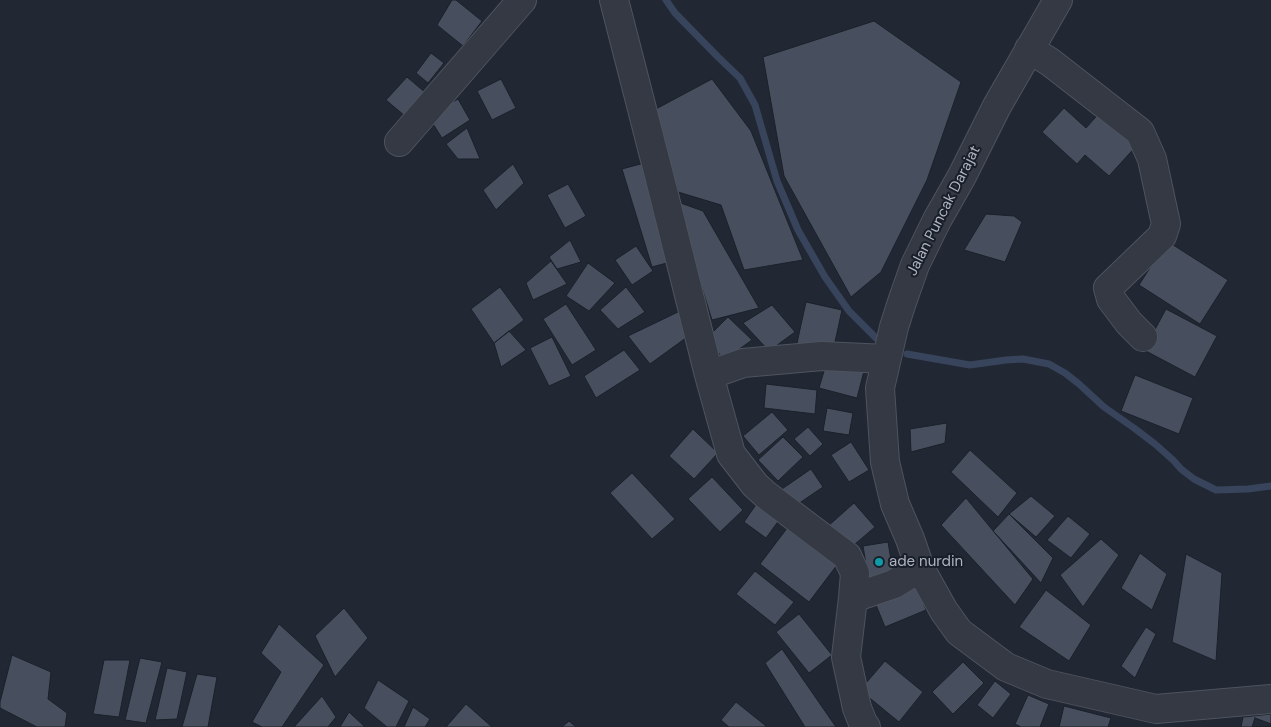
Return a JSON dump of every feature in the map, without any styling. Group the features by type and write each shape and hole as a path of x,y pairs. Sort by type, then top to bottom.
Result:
{"street":[{"path":"399,142 522,0"},
{"path":"614,0 712,387 731,454 755,485 766,495 847,556 855,573 854,598 846,657 858,708 866,727"},
{"name":"Jalan Puncak Darajat","path":"1058,0 997,106 914,265 894,327 880,388 885,462 894,504 910,539 920,568 944,610 960,632 1006,666 1047,684 1156,709 1271,699"},
{"path":"1029,49 1050,62 1140,132 1152,159 1166,224 1162,236 1108,288 1111,299 1129,323 1143,337"},
{"path":"712,387 743,363 822,356 886,359"},
{"path":"854,598 894,584 920,568"}],"building":[{"path":"452,0 456,0 482,21 463,46 437,25"},
{"path":"874,21 961,82 927,180 881,272 851,297 784,176 763,57"},
{"path":"431,53 444,63 428,83 416,73"},
{"path":"407,77 427,94 405,116 386,100"},
{"path":"501,79 516,108 492,120 477,91"},
{"path":"712,79 751,131 803,260 744,270 721,205 678,192 654,110"},
{"path":"458,99 470,120 442,138 428,116"},
{"path":"1064,108 1086,128 1103,109 1139,143 1109,176 1085,155 1077,164 1042,132"},
{"path":"467,128 480,159 458,159 446,144"},
{"path":"648,162 678,260 652,267 622,169"},
{"path":"513,164 524,183 496,210 483,190"},
{"path":"568,184 586,216 565,228 547,195"},
{"path":"675,201 703,211 759,308 712,320"},
{"path":"986,214 1014,216 1022,222 1005,262 964,250"},
{"path":"570,240 581,262 557,269 549,257"},
{"path":"1167,241 1228,280 1200,324 1139,285"},
{"path":"636,246 653,271 632,285 615,260"},
{"path":"551,261 567,284 533,300 526,283"},
{"path":"588,263 615,283 589,311 566,296"},
{"path":"500,287 524,320 494,343 471,309"},
{"path":"626,287 645,312 618,329 600,310"},
{"path":"806,302 842,310 833,351 797,343"},
{"path":"566,304 596,350 572,365 543,319"},
{"path":"772,305 795,332 769,351 743,323"},
{"path":"1166,309 1217,336 1195,377 1144,350"},
{"path":"678,312 694,332 650,364 628,336"},
{"path":"728,317 752,340 724,360 707,338"},
{"path":"509,331 526,350 501,367 494,343"},
{"path":"552,337 571,376 549,386 530,348"},
{"path":"624,350 640,370 596,398 584,376"},
{"path":"827,361 864,371 857,398 819,388"},
{"path":"1135,375 1193,398 1179,434 1121,411"},
{"path":"766,384 817,390 815,414 764,408"},
{"path":"827,408 853,413 849,435 823,431"},
{"path":"772,412 788,430 759,455 743,436"},
{"path":"947,423 945,443 911,452 910,429"},
{"path":"808,427 823,444 810,456 794,439"},
{"path":"693,429 718,453 694,479 669,456"},
{"path":"783,437 803,457 778,481 758,460"},
{"path":"851,442 869,470 849,482 831,455"},
{"path":"970,450 1017,493 998,517 951,472"},
{"path":"811,469 823,487 795,506 782,489"},
{"path":"632,473 675,519 652,539 610,493"},
{"path":"712,477 743,510 720,532 688,499"},
{"path":"762,496 785,512 766,538 744,522"},
{"path":"1031,496 1055,516 1036,537 1009,514"},
{"path":"966,498 1033,579 1015,605 941,525"},
{"path":"854,503 875,527 848,550 827,527"},
{"path":"1009,514 1053,558 1041,583 993,531"},
{"path":"1068,516 1090,534 1071,558 1047,540"},
{"path":"791,523 840,561 809,602 760,564"},
{"path":"1101,539 1119,555 1083,607 1060,575"},
{"name":"ade nurdin","path":"888,542 894,578 869,582 863,546"},
{"path":"1140,553 1167,574 1152,610 1121,588"},
{"path":"1186,554 1222,573 1216,661 1172,642"},
{"path":"755,571 794,602 775,625 736,594"},
{"path":"915,582 926,610 885,627 874,600"},
{"path":"1046,590 1091,625 1069,661 1019,627"},
{"path":"344,608 368,638 335,677 315,636"},
{"path":"799,614 832,655 809,673 776,632"},
{"path":"279,624 324,665 282,727 262,727 252,722 281,672 261,653"},
{"path":"1146,627 1156,634 1135,678 1121,666"},
{"path":"782,649 836,727 805,727 765,663"},
{"path":"12,655 51,672 48,699 67,713 65,727 37,727 0,708"},
{"path":"140,658 162,662 146,723 125,720"},
{"path":"104,660 130,660 119,717 93,714"},
{"path":"885,661 923,692 899,722 860,690"},
{"path":"963,662 984,683 953,714 932,692"},
{"path":"167,668 187,672 177,719 155,720"},
{"path":"197,674 217,677 208,727 182,727"},
{"path":"378,680 409,701 396,727 387,727 364,708"},
{"path":"995,681 1011,694 993,718 977,705"},
{"path":"1028,695 1049,704 1040,727 1021,727 1015,724"},
{"path":"322,696 336,717 328,727 294,727"},
{"path":"736,702 766,726 729,727 721,720"},
{"path":"466,704 492,727 446,727"},
{"path":"1064,706 1111,718 1108,727 1059,727"},
{"path":"413,707 430,719 425,727 404,727"},
{"path":"349,712 365,727 340,727"},
{"path":"1271,714 1271,727 1241,727 1243,717"},
{"path":"1255,718 1271,724 1271,727 1252,727"},
{"path":"569,721 576,727 562,727"}],"waterway":[{"path":"666,0 675,13 740,78 755,105 777,181 798,230 825,277 849,311 876,338"},
{"path":"907,354 970,365 1023,359 1049,364 1065,373 1104,407 1155,444 1194,479 1216,490 1271,486"}],"place":[{"name":"ade nurdin","path":"879,562"}]}
